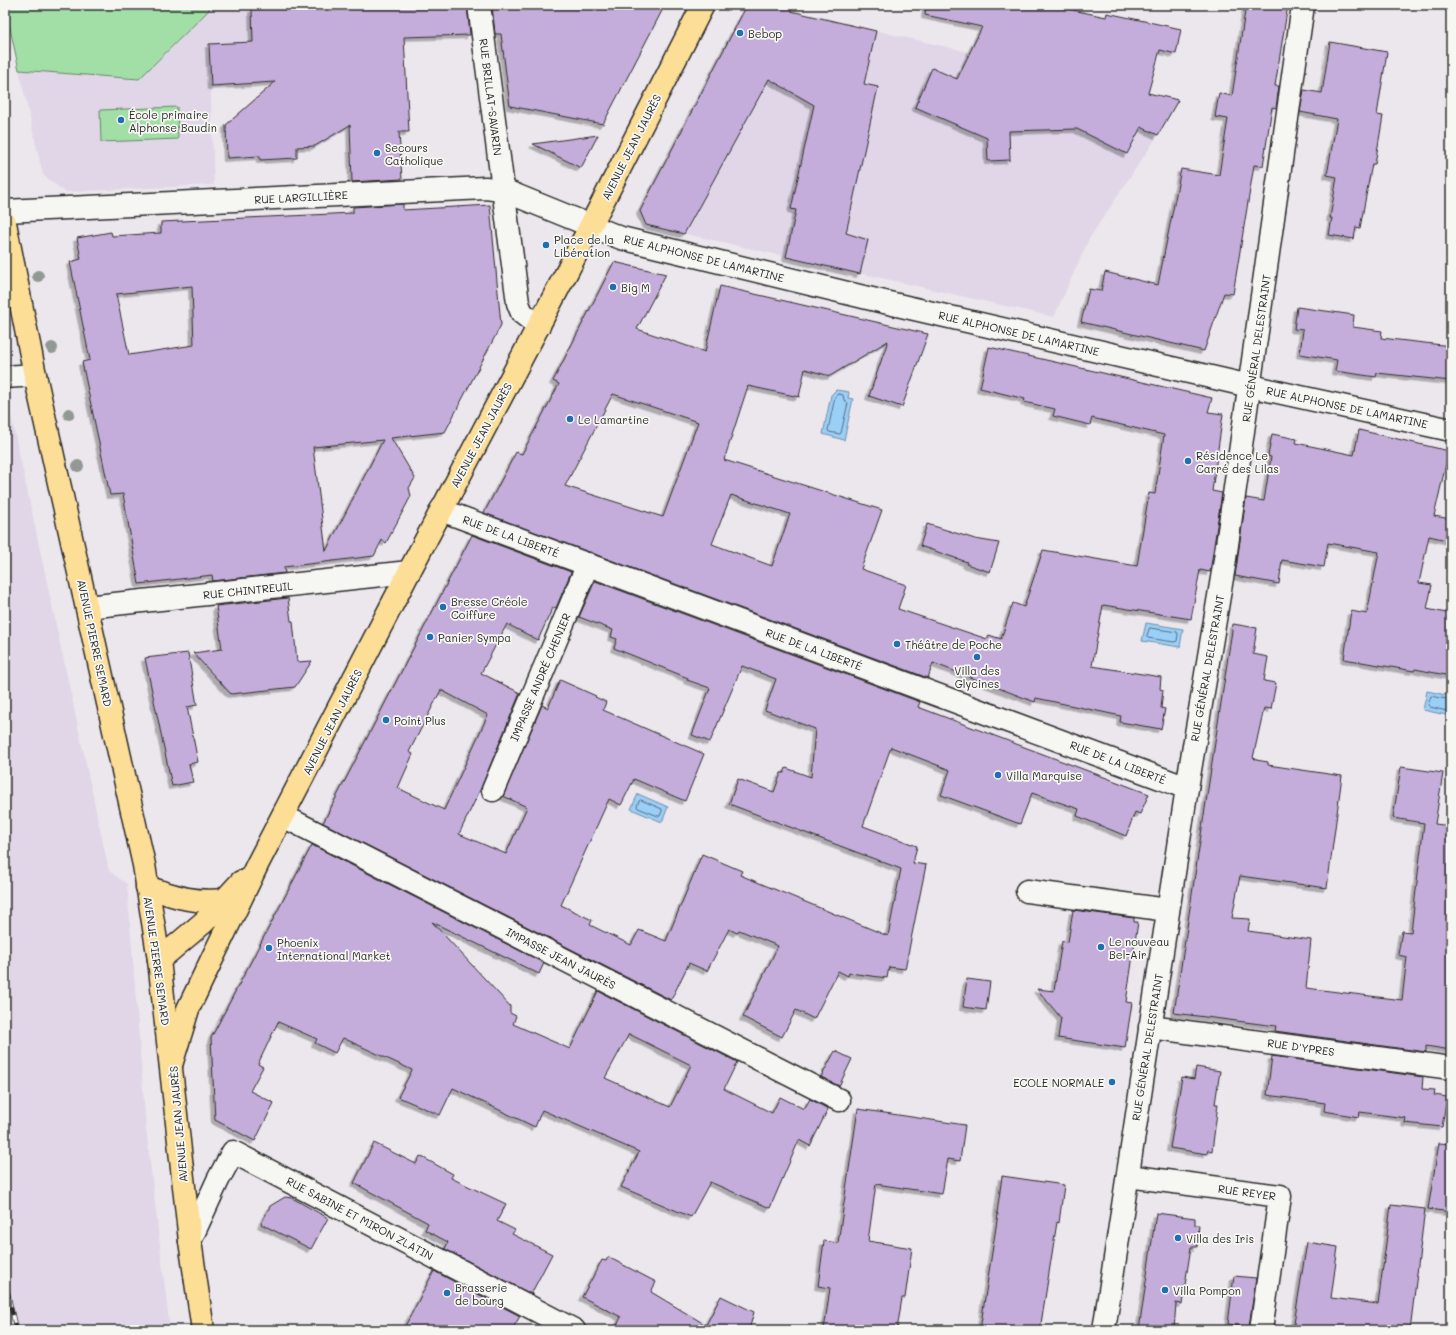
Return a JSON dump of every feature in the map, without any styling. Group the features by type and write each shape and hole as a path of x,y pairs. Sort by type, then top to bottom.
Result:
{"main road":[{"name":"AVENUE JEAN JAURÈS","path":"203,1330 190,1241 171,1065 188,1009 258,863 408,572 591,226 703,5"},
{"name":"AVENUE PIERRE SEMARD","path":"5,223 35,374 144,865 159,960 171,1065"},
{"name":"AVENUE JEAN JAURÈS","path":"159,960 204,922 258,863"},
{"path":"147,887 178,898 201,902 225,900"}],"street":[{"name":"RUE BRILLAT-SAVARIN","path":"479,5 518,304 522,313 539,326"},
{"name":"RUE GÉNÉRAL DELESTRAINT","path":"1104,1330 1187,788 1224,566 1303,5"},
{"name":"RUE LARGILLIÈRE","path":"5,211 485,188 503,190 591,226"},
{"name":"RUE ALPHONSE DE LAMARTINE","path":"591,226 628,240 872,299 1250,386 1451,430"},
{"path":"5,377 35,374"},
{"name":"RUE DE LA LIBERTÉ","path":"441,510 1187,788"},
{"name":"IMPASSE ANDRÉ CHENIER","path":"493,790 588,564"},
{"name":"RUE CHINTREUIL","path":"87,607 408,572"},
{"name":"IMPASSE JEAN JAURÈS","path":"283,816 839,1100"},
{"path":"1027,891 1168,910"},
{"name":"RUE D'YPRES","path":"1150,1027 1451,1068"},
{"name":"RUE SABINE ET MIRON ZLATIN","path":"190,1241 218,1180 233,1152 574,1330"},
{"name":"RUE REYER","path":"1128,1176 1280,1196 1261,1330"}],"shaded area":[{"name":"École primaire Alphonse Baudin","path":"210,5 465,5 422,36 209,45 214,185 65,192 43,175 19,70 139,79 209,10"},
{"path":"834,21 1178,100 1158,135 1089,239 1054,317 646,225 640,211 730,38 825,61"},
{"path":"9,406 109,871 127,884 146,1128 170,1330 5,1330 5,407"}],"green space":[{"path":"5,5 210,5 209,10 139,79 19,70"},
{"path":"177,107 178,139 101,142 100,110"}],"water":[{"path":"836,390 849,392 848,398 853,399 844,440 823,434 831,395"},
{"path":"1146,623 1183,629 1180,647 1142,641"},
{"path":"1427,691 1446,695 1451,691 1451,716 1423,710"},
{"path":"638,794 668,807 662,822 631,809"}],"building":[{"path":"358,5 467,5 470,35 404,37 409,132 399,132 402,179 352,182 350,125 315,146 297,147 297,158 260,160 260,156 227,158 226,125 275,82 211,86 209,44 253,42 252,9"},
{"path":"492,5 665,5 603,124 510,106 501,34 495,34"},
{"path":"747,5 794,5 791,11 876,31 864,84 878,87 846,233 868,240 860,274 786,257 796,210 791,209 814,105 769,79 684,234 646,225 640,211"},
{"path":"926,5 1049,5 1106,17 1107,13 1181,29 1176,54 1160,50 1148,93 1178,100 1158,135 1141,127 1127,154 1077,129 1009,131 1010,160 988,161 987,138 915,107 932,68 957,79 982,27 925,15"},
{"path":"1246,5 1288,5 1275,86 1279,86 1276,108 1272,107 1263,166 1254,165 1233,294 1224,293 1204,351 1081,322 1089,289 1101,291 1105,272 1158,285 1181,169 1219,175 1228,119 1215,117 1219,93 1232,96"},
{"path":"1330,42 1387,52 1377,115 1383,116 1375,164 1372,164 1360,228 1356,227 1354,239 1329,235 1332,218 1330,218 1337,177 1327,175 1337,119 1300,112 1304,90 1322,93"},
{"path":"598,135 581,168 533,144"},
{"path":"403,204 403,210 490,205 501,325 445,432 391,438 415,478 409,488 411,496 386,543 382,540 374,556 284,567 285,573 213,581 212,575 139,584 123,494 110,495 82,362 90,360 70,262 81,259 77,238 111,232 112,236 161,233 161,222 353,213 353,207","holes":["192,286 194,345 129,355 116,294","383,440 326,551 313,447"]},
{"path":"614,262 666,274 637,329 705,352 720,286 928,334 902,407 869,396 888,341 830,376 805,369 799,397 748,386 724,460 882,510 861,569 906,585 898,609 987,639 989,635 1001,639 1013,603 1024,607 1043,550 1137,566 1149,493 1155,494 1164,435 1092,418 1090,425 1053,416 1055,409 1024,402 1025,399 980,388 989,347 1212,398 1208,412 1223,414 1212,491 1222,493 1210,572 1200,570 1191,619 1103,605 1092,666 1161,677 1160,689 1163,690 1161,708 1165,709 1161,729 1120,722 1121,716 1036,698 1035,702 933,663 928,678 484,513 516,452 522,454 559,384 553,381","holes":["613,394 698,422 663,517 565,486","731,495 790,514 772,566 712,544"]},
{"path":"1297,307 1354,315 1353,327 1382,331 1381,338 1451,346 1451,381 1377,373 1376,377 1335,371 1337,360 1300,354 1303,330 1294,329"},
{"path":"1359,430 1449,451 1434,516 1451,519 1451,541 1429,536 1419,583 1432,585 1427,609 1451,614 1451,676 1415,669 1414,671 1344,659 1351,611 1367,614 1379,552 1328,543 1324,567 1282,560 1279,584 1235,576 1246,498 1264,501 1271,457 1268,456 1272,434 1297,439 1296,443 1354,455"},
{"path":"927,524 975,539 999,543 990,572 966,564 967,562 920,546"},
{"path":"472,535 571,572 556,608 553,607 538,640 507,624 481,673 520,693 481,788 459,834 506,854 527,807 503,796 542,705 548,708 560,680 606,702 603,710 704,754 685,801 634,779 621,805 609,799 561,905 592,920 590,925 631,945 639,930 666,941 702,854 742,871 740,875 888,936 901,869 729,804 738,779 774,792 781,773 784,773 786,768 811,777 815,729 765,710 776,679 742,666 710,742 692,735 710,688 687,680 688,678 614,648 617,639 611,637 613,630 579,617 595,581 920,702 918,707 1149,794 1140,814 1135,812 1126,836 1077,816 1079,809 1032,793 1020,824 941,795 950,770 891,747 863,826 917,846 913,863 926,865 905,969 889,967 887,978 849,973 848,976 838,971 814,1019 796,1010 782,1037 743,1017 778,946 739,930 737,933 729,929 707,971 689,963 671,1000 323,823","holes":["441,690 488,715 444,810 398,788 413,754 409,752"]},
{"path":"288,598 291,621 293,621 297,662 312,661 295,687 231,694 193,653 222,649 216,606"},
{"path":"1233,624 1257,628 1253,654 1268,657 1264,681 1276,683 1271,709 1264,708 1253,758 1268,762 1268,765 1342,776 1327,888 1240,876 1232,918 1250,919 1248,931 1311,940 1306,988 1402,1000 1407,957 1398,955 1402,931 1411,932 1424,823 1393,818 1401,767 1443,773 1435,824 1451,826 1451,1050 1426,1046 1426,1052 1275,1031 1276,1026 1174,1013"},
{"path":"188,653 197,705 187,707 198,762 189,764 193,782 172,786 145,658"},
{"path":"312,845 544,963 539,974 432,922 510,1006 510,1013 516,1016 513,1024 570,1049 598,991 737,1062 724,1089 772,1113 780,1097 804,1109 810,1099 828,1109 810,1146 799,1140 770,1208 710,1182 691,1217 621,1187 639,1152 542,1110 535,1127 453,1088 440,1115 398,1097 412,1070 343,1038 335,1053 315,1043 317,1039 278,1022 258,1064 263,1067 250,1091 274,1103 255,1141 215,1120 211,1038","holes":["629,1034 691,1065 670,1107 605,1078"]},
{"path":"1073,910 1134,918 1134,922 1138,922 1126,1002 1132,1003 1125,1048 1058,1038 1061,1018 1037,989 1054,991 1062,941 1068,942"},
{"path":"967,979 990,982 986,1010 963,1007"},
{"path":"835,1051 852,1059 839,1086 821,1077"},
{"path":"1272,1056 1423,1077 1422,1089 1435,1090 1434,1095 1447,1097 1442,1127 1405,1123 1406,1118 1360,1112 1359,1117 1324,1111 1325,1103 1267,1095"},
{"path":"1196,1067 1220,1071 1215,1104 1218,1104 1212,1151 1208,1150 1207,1154 1170,1148 1182,1077 1194,1079"},
{"path":"858,1109 965,1125 960,1161 948,1159 942,1194 876,1184 868,1241 912,1248 905,1298 902,1298 897,1330 824,1330 830,1288 818,1286 824,1241 838,1243"},
{"path":"374,1143 416,1164 420,1156 453,1174 451,1178 506,1204 497,1221 515,1230 512,1234 552,1254 531,1294 445,1249 448,1242 425,1230 428,1223 354,1183"},
{"path":"1439,1143 1451,1144 1451,1212 1428,1209"},
{"path":"1002,1176 1064,1185 1059,1223 1057,1222 1040,1330 980,1330 998,1214"},
{"path":"285,1197 292,1198 328,1218 311,1249 261,1224 270,1206"},
{"path":"1391,1205 1425,1209 1410,1330 1293,1330 1307,1242 1338,1247 1331,1298 1378,1304"},
{"path":"1156,1213 1195,1218 1195,1225 1199,1225 1197,1247 1191,1247 1182,1304 1176,1303 1174,1330 1139,1330"},
{"path":"608,1257 656,1282 651,1292 706,1325 721,1296 754,1312 749,1330 615,1330 621,1317 582,1297 602,1260 606,1261"},
{"name":"Brasserie de bourg","path":"434,1271 520,1316 512,1330 403,1330"},
{"path":"1234,1276 1256,1278 1249,1327 1228,1324"}],"railway":[{"path":"5,1280 16,1330"}],"place":[{"name":"Bebop","path":"740,33"},
{"name":"École primaire Alphonse Baudin","path":"121,120"},
{"name":"Secours Catholique","path":"377,153"},
{"name":"Place de la Libération","path":"546,245"},
{"name":"Big M","path":"613,287"},
{"name":"Le Lamartine","path":"570,419"},
{"name":"Résidence Le Carré des Lilas","path":"1188,461"},
{"name":"Bresse Créole Coiffure","path":"443,607"},
{"name":"Panier Sympa","path":"430,637"},
{"name":"Théâtre de Poche","path":"897,644"},
{"name":"Villa des Glycines","path":"977,657"},
{"name":"Point Plus","path":"386,720"},
{"name":"Villa Marquise","path":"998,775"},
{"name":"Le nouveau Bel-Air","path":"1101,947"},
{"name":"Phoenix International Market","path":"269,948"},
{"name":"ECOLE NORMALE","path":"1112,1082"},
{"name":"Villa des Iris","path":"1178,1238"},
{"name":"Villa Pompon","path":"1165,1290"},
{"name":"Brasserie de bourg","path":"447,1293"}]}
